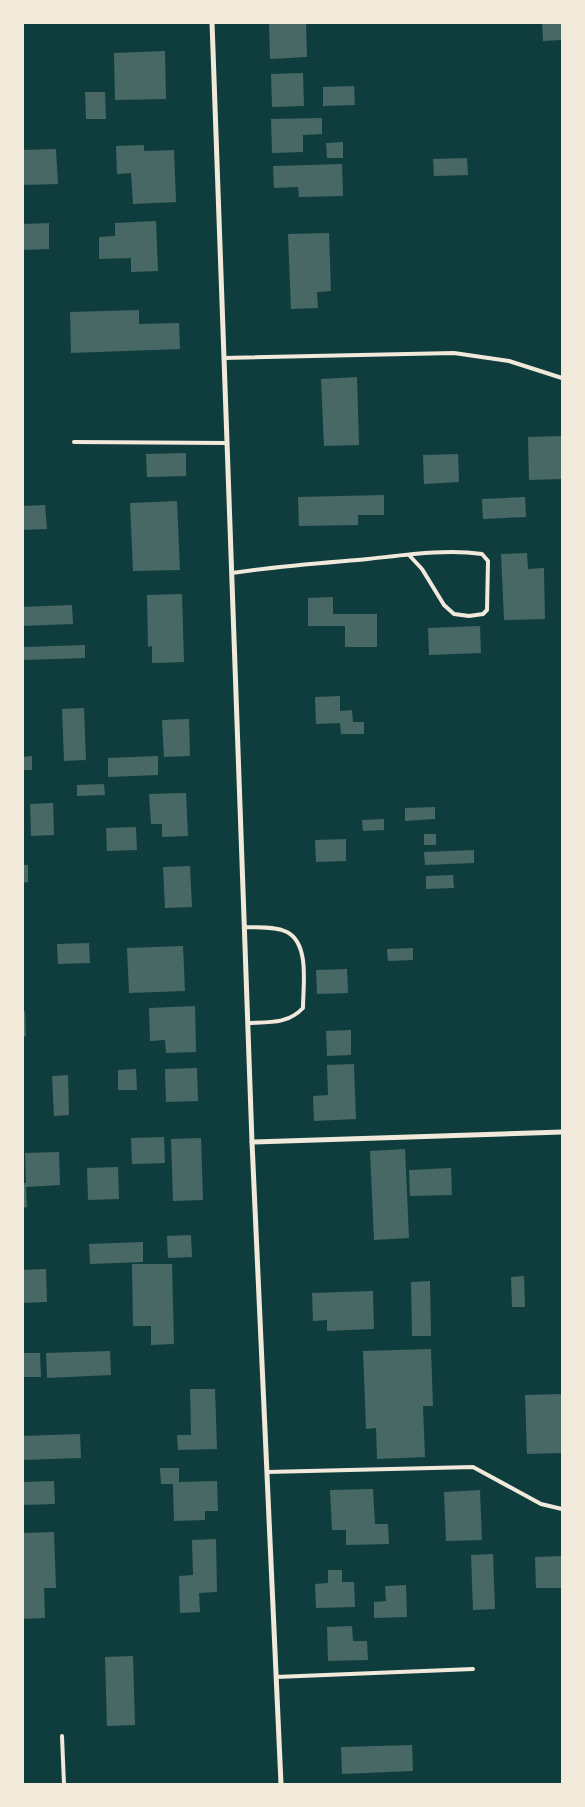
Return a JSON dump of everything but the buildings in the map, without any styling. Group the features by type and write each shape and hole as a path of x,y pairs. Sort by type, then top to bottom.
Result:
{"street":[{"path":"212,22 252,1142 281,1784"},
{"path":"252,1142 562,1132"}],"lane":[{"path":"224,358 454,353 509,361 562,378"},
{"path":"74,442 227,443"},
{"path":"232,573 276,566 409,555 468,552 482,554 488,561 487,610 483,614 469,616 454,614 444,605 422,569 409,555"},
{"path":"244,927 270,928 287,932 297,940 303,956 303,1008 295,1016 283,1021 248,1023"},
{"path":"267,1472 473,1467 502,1481 541,1504 562,1509"},
{"path":"276,1677 473,1669"},
{"path":"62,1736 64,1784"}]}
